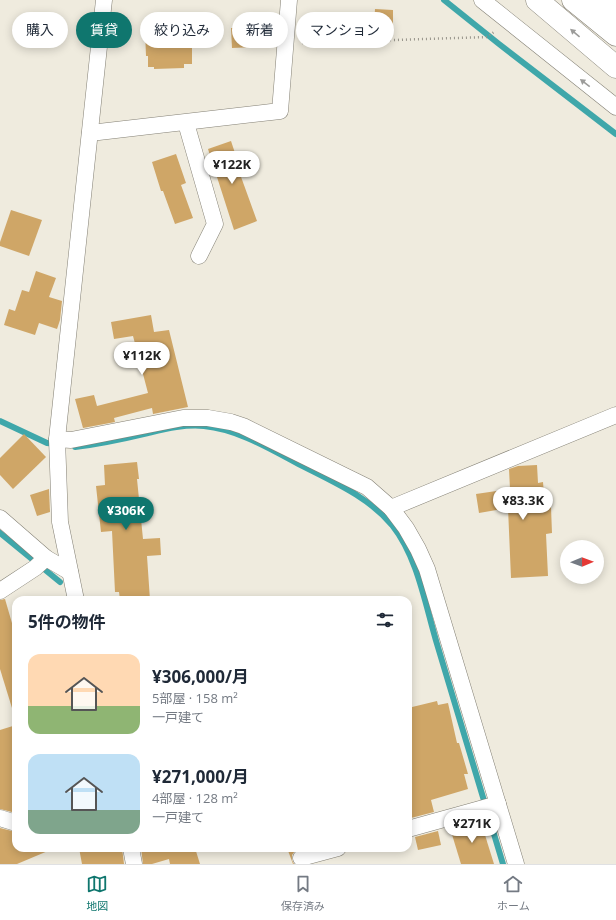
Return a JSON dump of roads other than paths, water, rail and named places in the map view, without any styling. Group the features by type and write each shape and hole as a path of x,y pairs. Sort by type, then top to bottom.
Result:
{"highway":[{"path":"537,0 616,67"},
{"path":"573,0 616,35"},
{"path":"600,0 616,14"}],"street":[{"path":"75,596 60,522 58,444 104,0"},
{"path":"90,133 280,111 290,0"},
{"path":"482,0 616,107"},
{"path":"186,122 216,224 199,256"},
{"path":"391,508 616,415"},
{"path":"58,444 71,440 183,418 208,418 219,420 242,426 367,487 391,508 409,533 427,569 491,806 514,863"},
{"path":"0,518 41,562 70,572"},
{"path":"0,591 41,562"},
{"path":"412,828 491,806"},
{"path":"0,818 12,822"},
{"path":"132,852 134,864"},
{"path":"301,858 323,852"}],"waterway":[{"path":"444,0 616,134"},
{"path":"0,421 47,443 56,444"},
{"path":"75,447 175,427 204,426 216,428 239,435 273,450 347,489 382,514 401,538 420,582 503,864"},
{"path":"0,533 60,582"}]}
